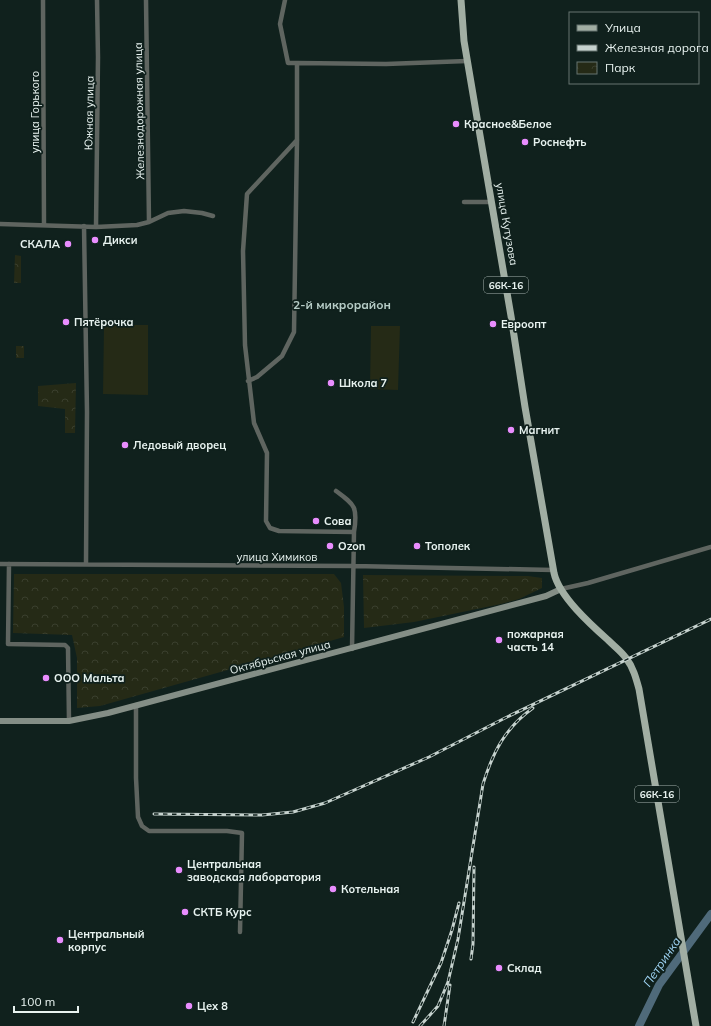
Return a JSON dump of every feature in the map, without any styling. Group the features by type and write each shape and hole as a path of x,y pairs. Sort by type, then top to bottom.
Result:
{"main road":[{"name":"улица Кутузова","path":"461,0 464,41 553,570"},
{"name":"66К-16","path":"553,570 561,589 587,619 624,656 635,673 640,694 696,1026"},
{"name":"Октябрьская улица","path":"0,721 69,721 108,713 546,596 561,589"}],"street":[{"name":"улица Горького","path":"43,0 44,224"},
{"name":"Южная улица","path":"96,227 98,57 97,0"},
{"name":"Железнодорожная улица","path":"146,0 149,222"},
{"path":"286,0 280,24 288,63 386,64 468,61"},
{"path":"248,381 257,377 282,356 294,332 297,140 296,63"},
{"path":"297,140 247,194 243,251 245,345 254,423 267,453 266,521 270,528 279,532 354,532"},
{"path":"464,202 492,202"},
{"path":"0,224 44,224 96,227 137,225 149,222 168,213 202,213 213,216"},
{"path":"84,226 87,412 86,564"},
{"path":"336,491 350,502 356,510 354,532 352,649"},
{"path":"561,589 711,547"},
{"name":"улица Химиков","path":"0,564 354,566 553,570"},
{"path":"9,564 8,644 65,645 68,648 69,721"},
{"path":"136,705 136,778 138,817 142,826 149,831 227,831 242,833 240,932"}],"green space":[{"path":"15,255 21,256 21,283 14,283"},
{"path":"104,325 148,325 148,395 103,394"},
{"path":"371,326 400,326 398,390 370,389"},
{"path":"16,346 24,346 24,358 16,358"},
{"path":"76,383 75,433 65,433 65,409 38,406 38,386"},
{"path":"14,574 334,574 341,583 344,607 344,637 100,706 77,708 77,658 72,635 13,633"},
{"path":"363,575 528,576 542,578 542,588 519,599 501,604 414,622 364,628"}],"waterway":[{"name":"Петринка","path":"639,1026 659,985 711,914"}],"railway":[{"path":"154,814 262,815 293,812 325,803 429,757 507,717 711,619"},
{"path":"420,1026 438,1006 448,982 458,939 483,784 487,772 496,751 508,732 533,708"},
{"path":"471,959 473,944 474,867"},
{"path":"413,1022 441,963 459,903"},
{"path":"444,1026 450,985"}],"place":[{"name":"Красное&Белое","path":"456,124"},
{"name":"Роснефть","path":"525,142"},
{"name":"Дикси","path":"95,240"},
{"name":"СКАЛА","path":"68,244"},
{"name":"Пятёрочка","path":"66,322"},
{"name":"Евроопт","path":"493,324"},
{"name":"Школа 7","path":"331,383"},
{"name":"Магнит","path":"511,430"},
{"name":"Ледовый дворец","path":"125,445"},
{"name":"Сова","path":"316,521"},
{"name":"Ozon","path":"330,546"},
{"name":"Тополек","path":"417,546"},
{"name":"пожарная часть 14","path":"499,640"},
{"name":"ООО Мальта","path":"46,678"},
{"name":"Центральная заводская лаборатория","path":"179,870"},
{"name":"Котельная","path":"333,889"},
{"name":"СКТБ Курс","path":"185,912"},
{"name":"Центральный корпус","path":"60,940"},
{"name":"Склад","path":"499,968"},
{"name":"Цех 8","path":"189,1006"}],"district":[{"name":"2-й микрорайон","path":"342,305"}]}
